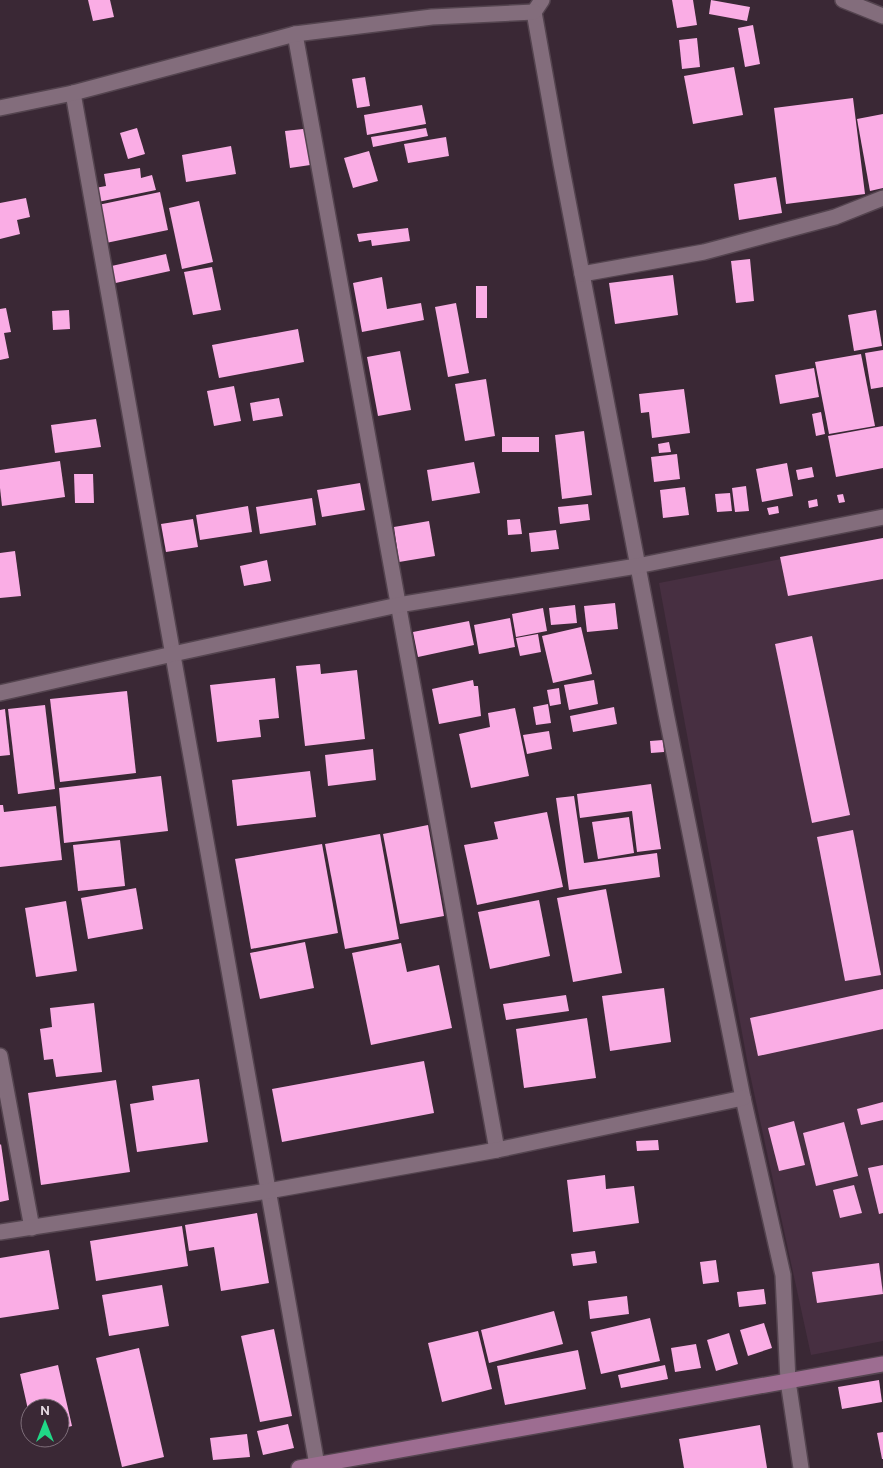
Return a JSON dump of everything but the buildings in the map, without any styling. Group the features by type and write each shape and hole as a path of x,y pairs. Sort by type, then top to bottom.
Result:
{"main road":[{"path":"299,1468 883,1364"}],"street":[{"path":"843,0 883,16"},
{"path":"0,108 72,93 295,34 538,6 582,274 638,566 743,1098 784,1275 788,1381 801,1468"},
{"path":"295,34 497,1150"},
{"path":"72,93 317,1465"},
{"path":"582,274 704,252 835,216 883,198"},
{"path":"0,693 398,605 638,566 883,516"},
{"path":"0,1056 32,1228"},
{"path":"0,1232 268,1191 497,1150 743,1098"}],"shaded area":[{"path":"883,539 883,1341 811,1355 748,1065 659,583"}]}
